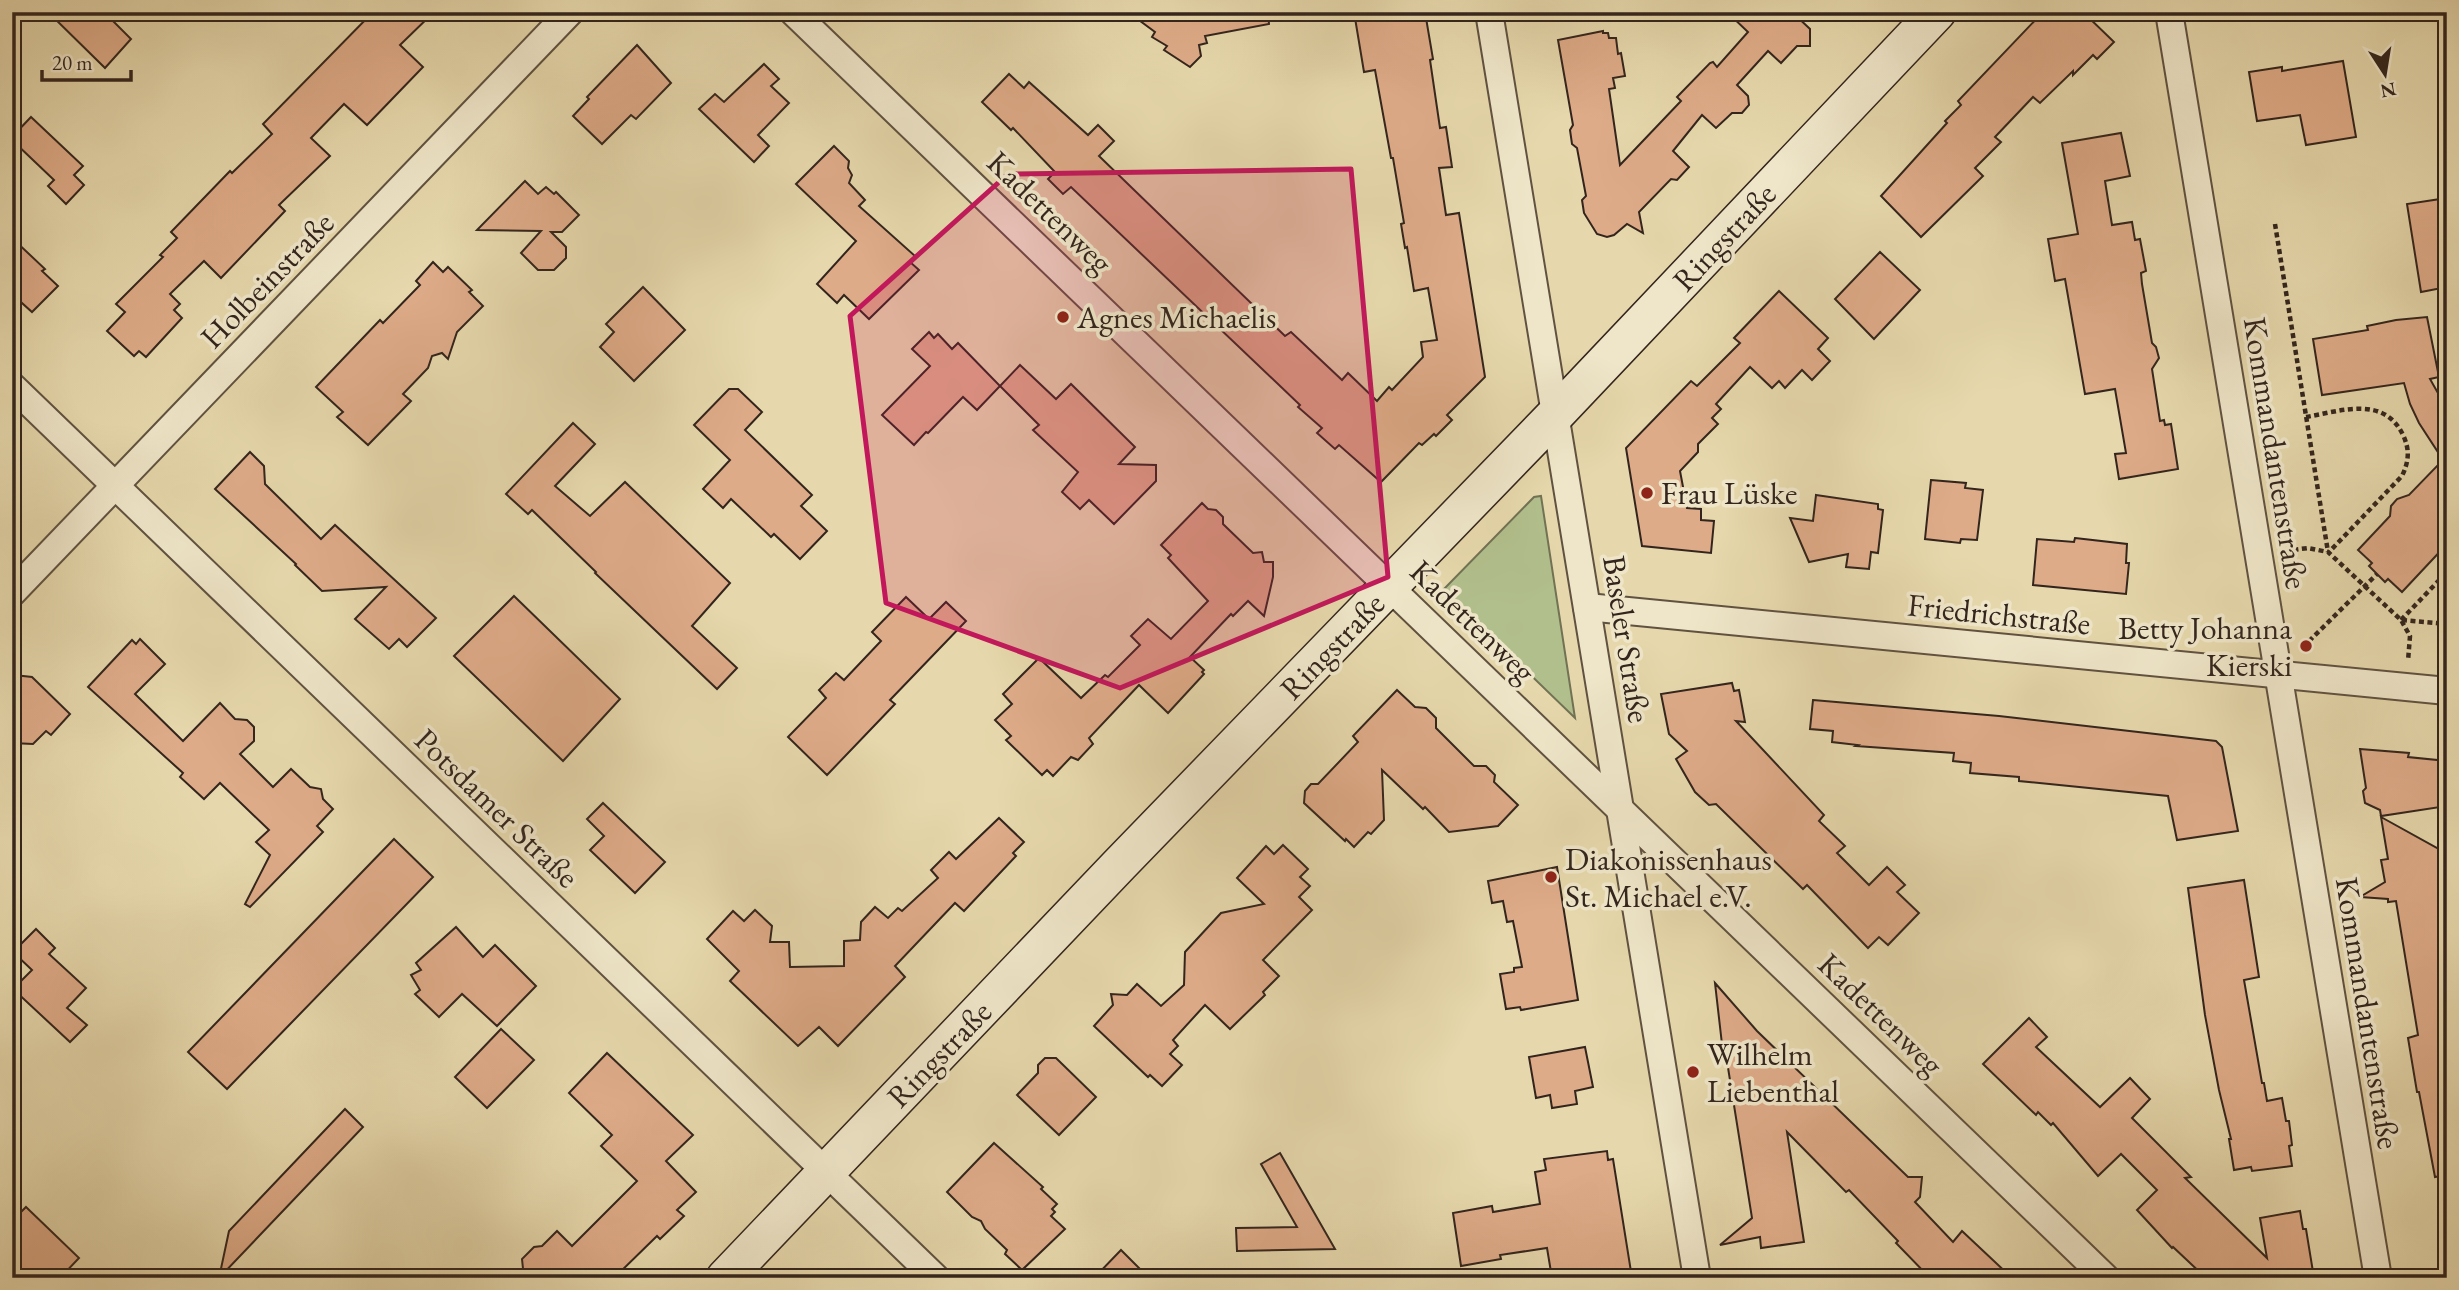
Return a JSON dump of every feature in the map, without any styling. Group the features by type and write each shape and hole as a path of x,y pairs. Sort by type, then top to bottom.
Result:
{"street":[{"name":"Holbeinstraße","path":"12,593 570,12"},
{"name":"Baseler Straße","path":"1489,12 1697,1278"},
{"name":"Ringstraße","path":"725,1278 1556,414 1937,12"},
{"name":"Kommandantenstraße","path":"2169,12 2378,1278"},
{"name":"Kadettenweg","path":"809,18 1389,587 2106,1278"},
{"name":"Potsdamer Straße","path":"12,387 936,1278"},
{"name":"Friedrichstraße","path":"1587,607 2447,691"}],"path":[{"path":"2276,224 2328,552"},
{"path":"2306,417 2367,407 2395,420 2408,449 2408,463 2402,475 2328,552"},
{"path":"2284,552 2308,548 2328,552 2401,620 2410,636 2408,661"},
{"path":"2401,620 2447,572"},
{"path":"2300,650 2377,574"},
{"path":"2401,620 2447,624"}],"highlighted area":[{"path":"1351,169 1388,577 1120,688 886,603 850,316 1008,174"}],"green space":[{"path":"1541,496 1575,718 1443,590 1534,497"}],"building":[{"path":"48,12 104,12 131,39 105,68"},
{"path":"373,12 434,12 400,45 423,67 367,125 344,104 311,138 330,156 279,205 285,211 221,278 204,261 170,294 180,304 174,310 182,318 146,357 139,351 134,356 107,331 125,312 116,304 163,257 160,255 177,238 171,232 230,171 232,173 272,134 263,124"},
{"path":"1128,12 1268,12 1269,24 1205,36 1207,43 1199,45 1201,56 1190,67 1164,50 1167,46 1152,37 1155,32"},
{"path":"1354,12 1425,12 1440,128 1446,127 1452,167 1439,168 1446,215 1459,213 1485,377 1447,415 1452,420 1436,436 1434,434 1422,445 1419,443 1381,482 1339,445 1335,449 1317,433 1322,428 1298,407 1300,405 1071,187 1063,194 1048,179 1055,172 1013,128 1011,130 982,102 1009,74 1024,88 1029,82 1088,135 1098,125 1114,141 1099,156 1285,336 1291,332 1342,380 1348,373 1377,401 1389,387 1392,390 1423,357 1421,342 1437,340 1428,288 1414,291 1401,224 1404,223 1393,158 1375,70 1364,72"},
{"path":"1727,12 1792,12 1810,29 1810,46 1797,46 1781,63 1768,51 1737,85 1748,96 1749,105 1742,113 1732,113 1716,128 1702,115 1673,151 1689,167 1677,180 1671,179 1639,212 1643,233 1627,224 1614,235 1607,237 1597,234 1584,213 1582,200 1586,196 1577,148 1572,144 1570,130 1573,125 1558,40 1603,31 1608,33 1609,38 1616,38 1625,76 1613,78 1615,88 1609,89 1620,165 1681,101 1677,97 1710,63 1713,62 1717,67 1748,32"},
{"path":"2043,12 2083,12 2114,42 2097,59 2093,55 2073,75 2073,71 2040,103 2033,97 1995,137 2001,142 1975,168 1983,176 1921,237 1881,196 1947,123 1945,121 1961,105 1958,101"},
{"path":"637,45 671,83 636,119 631,115 602,144 573,116 589,99 587,97"},
{"path":"2343,61 2356,137 2306,145 2300,115 2257,121 2249,72 2282,67 2282,71"},
{"path":"764,64 779,79 771,86 789,103 758,135 769,146 754,162 699,109 715,94 724,102"},
{"path":"31,117 83,166 74,175 84,185 66,204 48,186 54,180 12,140"},
{"path":"2121,133 2130,176 2105,181 2112,225 2132,222 2135,240 2140,239 2146,271 2141,273 2142,284 2152,343 2159,358 2152,369 2160,421 2164,420 2165,425 2171,424 2178,469 2119,479 2115,454 2126,453 2115,389 2085,394 2065,279 2055,281 2048,239 2078,234 2062,143"},
{"path":"834,146 849,161 848,168 852,175 849,183 865,200 859,206 915,256 910,262 919,270 869,319 844,295 837,303 817,284 856,241 796,184"},
{"path":"525,181 538,194 546,187 554,194 556,192 579,215 562,232 551,232 566,247 566,258 554,270 538,270 521,253 541,231 477,230"},
{"path":"2447,198 2447,287 2421,292 2407,204"},
{"path":"12,238 45,269 42,271 58,286 32,312 12,294"},
{"path":"1880,252 1920,290 1874,339 1835,299"},
{"path":"433,262 443,272 448,267 472,290 469,292 483,306 457,332 448,359 442,353 432,356 428,368 403,394 411,401 368,445 337,417 343,412 316,387 380,320 383,323 420,285 416,281"},
{"path":"643,287 685,330 634,381 600,347 614,332 606,324"},
{"path":"1779,291 1828,338 1818,349 1830,361 1812,380 1802,370 1785,388 1779,381 1772,388 1750,367 1716,404 1721,409 1712,418 1718,424 1698,444 1698,452 1680,471 1687,508 1701,509 1701,520 1714,521 1711,553 1642,546 1626,448 1691,381 1697,386 1740,343 1734,338"},
{"path":"2427,317 2439,377 2430,379 2447,409 2447,544 2402,592 2388,579 2385,582 2369,566 2372,563 2358,550 2390,516 2391,506 2397,499 2409,495 2443,460 2419,423 2404,383 2322,395 2313,339 2368,330 2367,326 2396,320"},
{"path":"929,332 934,338 938,334 952,349 958,343 1000,386 977,410 963,397 914,445 882,415 930,366 912,349"},
{"path":"1020,365 1056,399 1071,384 1135,447 1119,464 1156,465 1156,481 1114,524 1089,500 1080,509 1062,492 1078,472 1033,430 1039,425 1000,386"},
{"path":"729,389 738,389 762,412 745,430 812,495 801,506 827,531 800,559 774,534 771,537 731,499 723,508 703,489 730,460 694,425"},
{"path":"573,423 595,444 555,486 590,516 625,482 730,583 692,626 737,668 717,689 532,510 528,514 506,494"},
{"path":"250,452 264,466 265,484 321,539 335,525 436,618 407,647 399,639 389,649 355,619 386,587 322,591 215,489"},
{"path":"1931,480 1966,483 1965,488 1983,490 1977,540 1961,539 1960,543 1925,539"},
{"path":"1816,495 1878,504 1878,509 1883,510 1878,553 1871,552 1869,569 1846,567 1848,554 1809,562 1790,518 1813,521"},
{"path":"1202,503 1208,509 1216,510 1223,517 1223,524 1253,553 1262,552 1264,562 1273,562 1273,577 1264,616 1248,601 1233,616 1231,614 1190,657 1204,670 1204,674 1168,713 1139,685 1089,738 1093,744 1078,760 1071,757 1053,776 1047,770 1042,775 1006,740 1011,736 995,720 1012,704 1003,694 1039,658 1081,698 1105,675 1108,677 1140,645 1131,636 1148,619 1171,639 1208,601 1168,558 1171,555 1161,545"},
{"path":"2075,538 2127,544 2126,563 2129,563 2126,594 2033,585 2037,539 2074,542"},
{"path":"514,596 620,699 563,761 454,656"},
{"path":"906,597 929,619 946,602 966,621 890,700 895,704 827,775 788,737 826,698 819,690 836,673 844,680 881,641 872,632"},
{"path":"140,639 165,664 135,694 183,741 220,703 235,719 247,720 254,727 254,741 240,754 273,787 291,769 310,787 321,789 323,799 333,809 317,826 323,832 250,907 245,904 270,855 256,842 269,830 220,783 204,799 180,777 183,773 88,687 132,640 136,644"},
{"path":"14,675 32,677 70,714 51,735 46,731 33,744 12,743"},
{"path":"1732,683 1734,691 1739,690 1745,722 1736,721 1824,815 1819,821 1845,846 1837,853 1869,885 1887,867 1905,885 1897,892 1919,913 1888,945 1879,937 1868,948 1807,885 1803,889 1716,804 1709,805 1695,792 1676,759 1687,751 1669,734 1661,694"},
{"path":"1397,690 1415,707 1426,708 1436,718 1436,728 1474,766 1486,766 1495,775 1494,782 1518,805 1498,826 1449,832 1382,770 1384,820 1354,847 1304,803 1305,791 1311,784 1318,784 1358,742 1353,736"},
{"path":"1813,700 1999,716 2216,741 2222,747 2238,831 2177,840 2168,796 2019,781 2019,777 1970,773 1971,763 1953,761 1954,753 1832,742 1833,731 1810,729"},
{"path":"2360,749 2409,753 2408,757 2447,761 2447,806 2381,816 2380,810 2365,803 2363,791 2366,788"},
{"path":"603,803 665,862 635,893 590,850 604,836 587,819"},
{"path":"2381,817 2444,852 2447,872 2447,1175 2435,1177 2417,1092 2408,1038 2418,1035 2396,901 2360,897 2385,882 2381,860 2388,859"},
{"path":"999,818 1024,842 1013,853 1016,856 964,911 955,903 895,966 905,977 838,1046 819,1027 798,1046 730,981 739,971 707,939 733,911 744,921 755,910 772,926 770,942 789,942 790,967 844,966 844,941 860,940 861,922 875,907 888,918 898,908 902,911 938,878 931,870 949,852 956,859"},
{"path":"394,839 433,877 227,1089 188,1052"},
{"path":"1283,845 1308,869 1300,877 1310,886 1299,897 1312,910 1263,960 1279,976 1263,992 1265,995 1230,1029 1205,1005 1173,1040 1178,1046 1170,1054 1182,1065 1162,1086 1150,1075 1148,1077 1094,1026 1113,1005 1111,994 1127,995 1137,984 1161,1006 1184,985 1185,952 1221,913 1264,904 1237,878 1266,846 1274,854"},
{"path":"1557,867 1578,1000 1521,1010 1520,1007 1506,1009 1500,974 1514,972 1514,968 1522,967 1513,921 1507,922 1503,901 1492,903 1488,881"},
{"path":"2244,880 2259,977 2244,980 2262,1083 2267,1101 2282,1098 2292,1145 2289,1146 2292,1166 2252,1171 2251,1167 2234,1170 2231,1139 2205,1015 2188,888"},
{"path":"456,927 483,957 495,945 536,986 497,1026 462,994 439,1017 415,994 420,990 411,975 421,970 416,963"},
{"path":"36,929 55,948 49,954 86,988 67,1008 87,1025 70,1042 13,989 32,970 13,952"},
{"path":"1715,983 1757,1031 1908,1177 1922,1177 1920,1197 1915,1202 1953,1242 1962,1231 2012,1278 1930,1278 1849,1190 1846,1192 1787,1132 1804,1242 1761,1248 1760,1237 1720,1245 1752,1218 1726,1055 1723,1053"},
{"path":"2029,1018 2047,1037 2036,1047 2100,1107 2130,1078 2150,1099 2132,1118 2191,1177 2185,1178 2267,1258 2260,1218 2300,1211 2303,1229 2306,1229 2314,1278 2206,1278 2172,1248 2137,1210 2157,1190 2121,1154 2098,1176 2053,1123 2051,1125 2038,1112 2036,1115 1983,1064"},
{"path":"501,1029 534,1060 487,1108 455,1077"},
{"path":"1585,1047 1593,1087 1575,1091 1577,1104 1552,1108 1550,1095 1536,1098 1529,1057"},
{"path":"607,1053 693,1135 666,1161 696,1192 677,1210 684,1216 660,1239 657,1236 614,1278 524,1278 522,1259 534,1247 542,1246 557,1231 572,1246 637,1181 601,1146 612,1135 569,1093"},
{"path":"1045,1058 1056,1058 1096,1097 1059,1135 1017,1095 1038,1073 1038,1065"},
{"path":"345,1109 363,1127 219,1278 229,1231"},
{"path":"994,1143 1043,1187 1041,1189 1057,1204 1052,1209 1055,1212 1051,1216 1065,1229 1022,1270 1005,1254 1007,1250 985,1229 981,1221 972,1217 947,1192"},
{"path":"1607,1151 1608,1160 1613,1159 1632,1278 1552,1278 1547,1248 1500,1255 1501,1259 1461,1266 1453,1213 1492,1206 1493,1212 1540,1204 1535,1172 1546,1170 1544,1159"},
{"path":"1280,1153 1335,1249 1237,1251 1236,1228 1297,1227 1261,1164"},
{"path":"26,1207 79,1258 60,1278 12,1278 12,1221"},
{"path":"1121,1250 1149,1278 1094,1278"}],"place":[{"name":"Agnes Michaelis","path":"1063,317"},
{"name":"Frau Lüske","path":"1647,493"},
{"name":"Betty Johanna Kierski","path":"2306,646"},
{"name":"Diakonissenhaus St. Michael e.V.","path":"1551,877"},
{"name":"Wilhelm Liebenthal","path":"1693,1072"}]}
